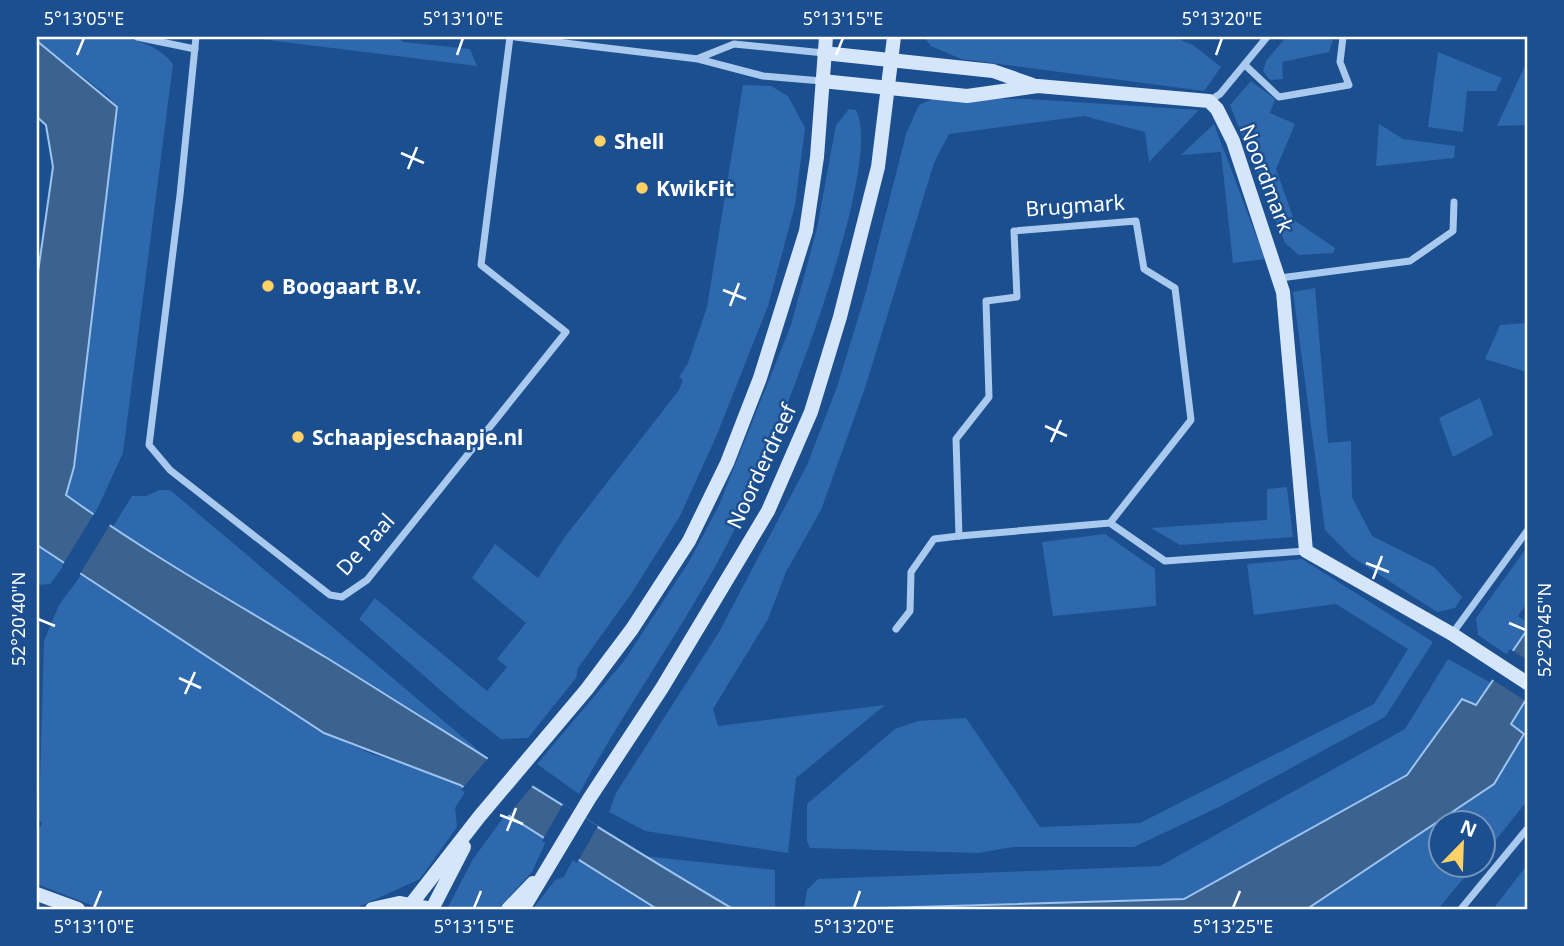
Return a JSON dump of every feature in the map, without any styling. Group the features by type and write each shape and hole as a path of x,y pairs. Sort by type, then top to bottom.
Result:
{"main road":[{"name":"Noorderdreef","path":"412,903 479,817 587,689 632,629 688,541 727,463 760,378 806,231 817,157 826,37"},
{"name":"Noorderdreef","path":"523,909 589,799 662,688 768,511 811,412 860,242 878,167 890,88 894,37"},
{"name":"De Paal","path":"824,53 893,61"},
{"path":"893,61 992,71 1038,86"},
{"path":"822,81 967,96 1038,86 1209,101"},
{"name":"Noordmark","path":"1209,101 1217,109 1233,141 1280,278 1306,551"},
{"path":"1306,551 1452,634 1527,683"},
{"name":"Noorderdreef","path":"432,909 479,817"},
{"name":"Noorderdreef","path":"509,909 549,866"},
{"path":"37,894 78,909"},
{"path":"372,909 412,903 432,909"}],"street":[{"path":"137,37 195,50"},
{"name":"De Paal","path":"196,37 149,445 170,470 330,595 342,597 367,580 566,332 481,265 513,37 698,59 763,76 822,81"},
{"path":"1209,101 1220,94 1267,37"},
{"name":"Noordmark","path":"1245,65 1279,97 1349,85 1340,62 1343,37"},
{"name":"De Paal","path":"698,59 734,44 824,53"},
{"path":"1280,278 1410,261 1453,231 1454,202"},
{"name":"Brugmark","path":"959,536 956,439 989,397 986,301 1017,298 1014,231 1136,221 1144,269 1175,288 1191,421 1110,523"},
{"path":"896,629 910,611 911,572 934,539 1110,523 1165,561 1306,551"},
{"path":"1452,634 1527,531"},
{"path":"1461,909 1527,829"}],"shaded area":[{"path":"110,36 128,39 160,52 173,64 123,453 94,516 66,495 74,467 117,107 109,97 37,41 37,37"},
{"path":"245,37 394,37 404,42 470,49 477,66"},
{"path":"924,37 1173,37 1193,45 1221,67 1204,91 961,59 931,46"},
{"path":"1286,37 1334,37 1329,52 1282,62 1283,79 1270,80 1263,71 1266,61"},
{"path":"37,41 117,107 74,467 66,495 162,559 733,909 657,909 460,785 324,733 37,545 37,279 53,167 46,125 37,117"},
{"path":"1438,52 1502,78 1496,91 1467,91 1463,132 1428,127"},
{"path":"1527,61 1527,125 1497,126"},
{"path":"1251,81 1275,99 1270,113 1295,124 1276,169 1294,220 1335,248 1333,253 1299,255 1285,243 1230,105"},
{"path":"743,85 771,86 788,96 805,128 795,205 768,306 716,437 680,516 631,594 578,668 576,678 528,738 501,739 462,709 359,619 375,598 487,691 507,667 497,659 526,623 472,578 495,544 538,578 564,538 679,390 683,380 679,377 688,363 707,307"},
{"path":"935,98 1028,99 1199,110 1149,162 1145,132 1084,116 949,134 934,163 865,388 821,510 786,572 768,619 713,709 718,726 885,705 796,778 788,853 645,831 609,812 616,793 719,632 807,465 837,387 866,292 906,134 919,105"},
{"path":"849,109 856,110 861,144 854,195 815,329 789,399 723,552 579,794 537,764 624,661 690,560 719,505 791,325 817,228 836,125"},
{"path":"1214,124 1265,259 1233,263 1221,152 1181,155"},
{"path":"1379,124 1403,139 1455,146 1454,158 1376,166"},
{"path":"1315,288 1328,443 1351,441 1352,497 1372,536 1434,567 1462,597 1455,608 1437,612 1352,557 1325,530 1293,292"},
{"path":"1527,323 1527,372 1485,359 1500,325"},
{"path":"1480,398 1493,435 1453,457 1439,418"},
{"path":"1287,487 1293,537 1180,545 1151,528 1267,520 1267,489"},
{"path":"159,490 170,490 491,761 112,528 132,496 146,496"},
{"path":"1105,534 1155,569 1156,606 1053,616 1042,542"},
{"path":"37,545 65,564 50,584 37,585"},
{"path":"1527,547 1527,603 1518,616 1527,622 1527,630 1509,656 1478,635 1476,618"},
{"path":"1302,559 1433,642 1385,717 1221,806 1134,847 1013,847 978,853 810,848 807,841 807,804 895,729 918,721 966,718 1040,827 1140,823 1374,704 1408,649 1336,604 1254,615 1247,564"},
{"path":"81,575 324,733 372,754 428,770 467,789 455,808 457,827 420,879 354,909 101,909 37,884 37,831 42,824 39,819 44,641 59,605"},
{"path":"1527,630 1527,698 1511,724 1524,734 1494,784 1455,810 1428,810 1428,828 1307,909 845,909 1184,899 1407,775 1462,699 1476,705"},
{"path":"1448,659 1491,683 1476,706 1461,699 1408,775 1184,899 804,909 807,890 818,879 1160,866 1405,729"},
{"path":"1523,704 1527,707 1527,801 1498,837 1498,810 1455,810 1494,784 1511,724"},
{"path":"506,814 547,839 532,872 498,909 447,909 473,859"},
{"path":"1428,828 1428,880 1462,880 1438,909 1307,909"},
{"path":"643,856 775,870 775,909 733,909"},
{"path":"574,857 657,909 533,909 555,880 564,877"},
{"path":"1527,865 1527,909 1493,909"}],"pier":[{"path":"95,512 111,523 78,577 62,566"},
{"path":"1510,649 1527,660 1527,702 1490,678"},
{"path":"490,756 534,784 506,818 461,790"},
{"path":"563,804 598,826 577,863 542,841"}],"place":[{"name":"Shell","path":"600,141"},
{"name":"KwikFit","path":"642,188"},
{"name":"Boogaart B.V.","path":"268,286"},
{"name":"Schaapjeschaapje.nl","path":"298,437"}]}
